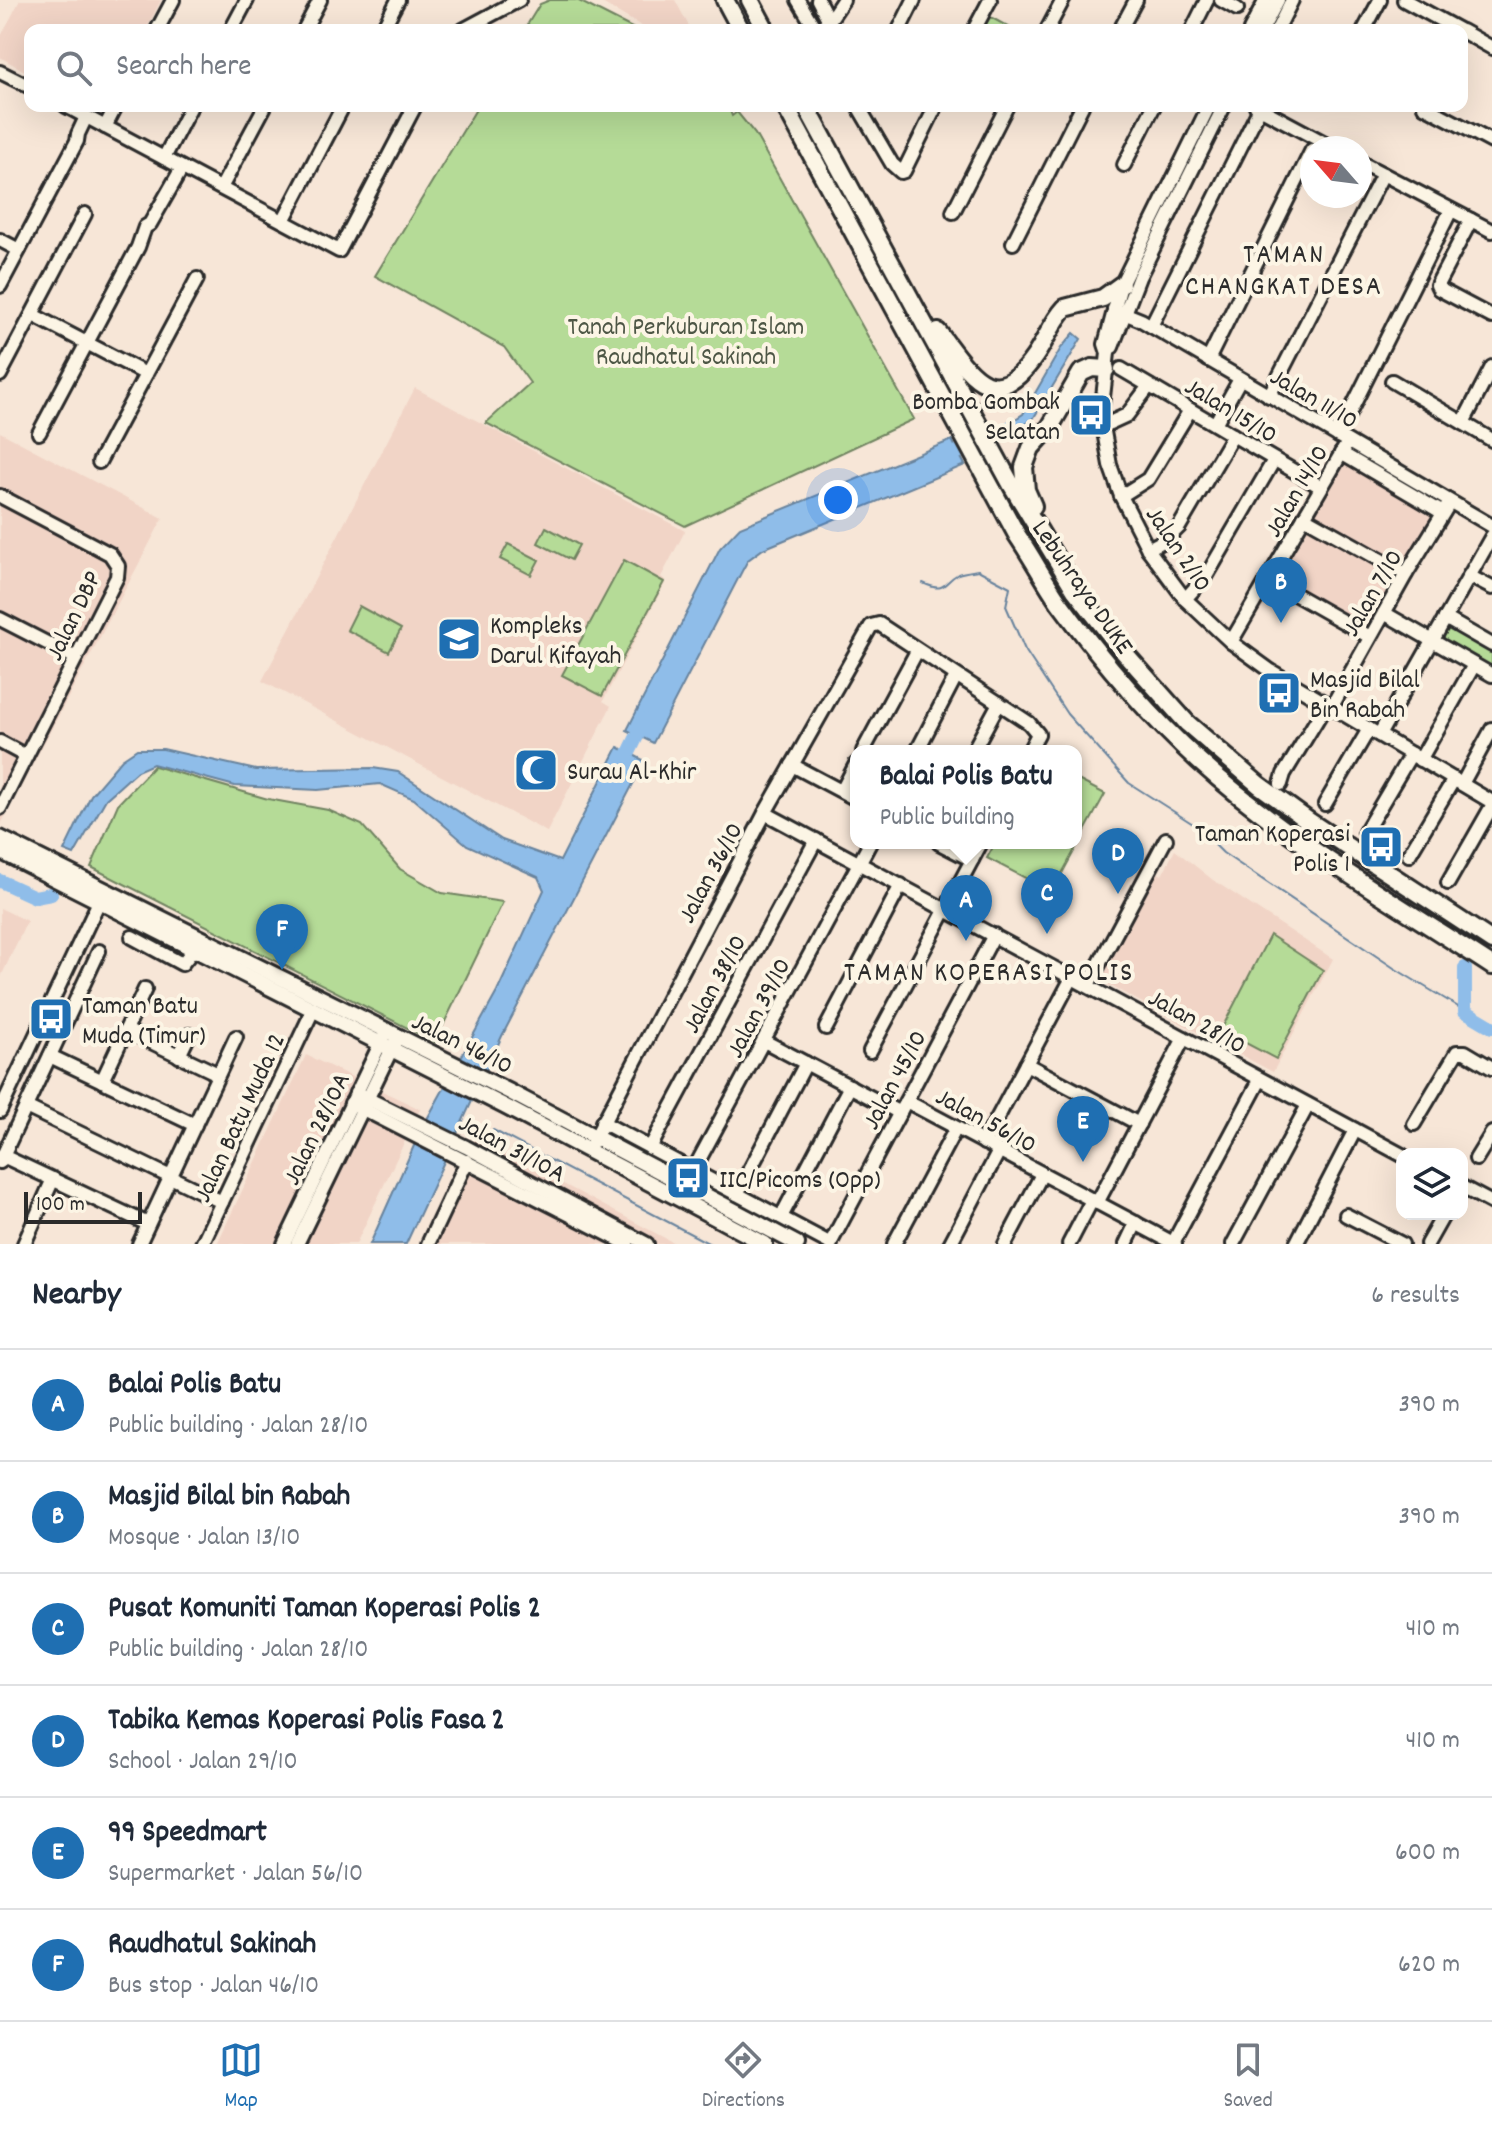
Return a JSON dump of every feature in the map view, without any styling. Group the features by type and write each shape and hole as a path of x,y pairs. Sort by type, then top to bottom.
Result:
{"highway":[{"path":"725,0 738,24"},
{"path":"750,0 763,24"},
{"name":"Lebuhraya DUKE","path":"788,112 982,472 1058,600 1107,664 1199,761 1299,839 1492,966"},
{"name":"Lebuhraya DUKE","path":"812,112 999,463 1075,590 1122,650 1187,723 1214,747 1310,822 1492,941"},
{"path":"910,296 971,374 991,386 1005,383 1026,367 1065,308 1092,302 1127,288"},
{"path":"1092,302 1118,311"},
{"path":"1054,554 1026,490 1024,467 1031,448 1050,427 1078,377 1085,370 1111,364"}],"main road":[{"path":"0,838 102,895"},
{"path":"0,851 102,895"},
{"name":"Jalan 46/10","path":"102,895 194,949 313,1010 389,1040"},
{"name":"Jalan 46/10","path":"102,895 592,1144 797,1244"},
{"name":"Jalan 46/10","path":"592,1144 765,1244"}],"street":[{"path":"160,24 173,0"},
{"path":"234,24 247,0"},
{"path":"307,24 320,0"},
{"path":"385,24 398,0"},
{"path":"474,24 519,0"},
{"path":"798,0 812,24"},
{"path":"818,0 829,21"},
{"path":"825,24 843,0"},
{"path":"902,24 914,0"},
{"path":"977,24 990,0"},
{"path":"1050,24 1063,0"},
{"path":"1123,24 1136,0"},
{"path":"1195,24 1207,0"},
{"path":"1221,0 1237,9"},
{"path":"1266,0 1267,24"},
{"path":"1268,24 1278,0"},
{"path":"1270,24 1292,0"},
{"path":"1367,24 1380,0"},
{"path":"1404,0 1448,24"},
{"path":"1468,35 1492,48"},
{"path":"0,72 24,84"},
{"path":"78,112 339,251 412,112"},
{"path":"105,127 113,112"},
{"path":"164,158 188,112"},
{"path":"221,188 262,112"},
{"path":"283,221 340,112"},
{"path":"862,112 898,171 904,171 933,112"},
{"path":"953,212 1004,112"},
{"path":"1013,243 1079,112"},
{"path":"1124,165 1151,112"},
{"name":"Jalan 2/10","path":"1111,364 1105,344 1206,112"},
{"name":"Jalan 2/10","path":"1127,288 1221,112"},
{"path":"1117,332 1146,323 1255,112"},
{"path":"1265,112 1300,136"},
{"path":"1435,112 1492,142"},
{"path":"0,286 89,118"},
{"path":"39,433 182,168"},
{"path":"1372,168 1492,231"},
{"path":"1208,360 1300,174"},
{"path":"1269,396 1383,174"},
{"name":"Jalan 14/10","path":"1231,642 1321,487 1453,211"},
{"path":"0,375 85,214"},
{"path":"1471,220 1438,281 1439,289 1492,317"},
{"path":"0,240 19,250"},
{"path":"99,462 197,279"},
{"path":"1127,288 1135,309 1146,323"},
{"name":"Jalan 2/10","path":"1118,311 1117,332 1101,415 1110,465 1121,496 1148,549 1185,599 1231,642 1271,671 1492,804"},
{"name":"Jalan 11/10","path":"1118,311 1146,323 1269,396 1447,508"},
{"path":"33,315 146,374"},
{"name":"Jalan 15/10","path":"1111,364 1321,487"},
{"path":"1463,423 1492,367"},
{"path":"1215,424 1240,379"},
{"path":"1392,381 1492,440"},
{"path":"1103,426 1127,415 1149,386"},
{"path":"1121,496 1148,479 1190,410"},
{"path":"1148,549 1167,539 1179,527 1233,435"},
{"path":"1185,599 1207,575 1274,460"},
{"name":"Jalan DBP","path":"0,496 110,554 118,566 117,577 0,808"},
{"path":"1447,508 1492,526"},
{"name":"Jalan 7/10","path":"1281,784 1284,774 1330,704 1447,508"},
{"path":"1304,517 1406,574"},
{"path":"1325,804 1433,640 1492,536"},
{"path":"1469,576 1492,588"},
{"path":"1268,579 1370,637"},
{"path":"1384,613 1492,675"},
{"path":"1445,618 1492,645"},
{"path":"0,619 76,658"},
{"name":"Jalan 36/10","path":"592,1144 765,813 867,630 879,624 917,651"},
{"path":"866,745 917,651 1037,729 1038,734 1032,745"},
{"path":"1365,832 1474,665"},
{"path":"920,745 956,676"},
{"path":"976,745 999,703"},
{"path":"1409,855 1492,729"},
{"path":"0,742 26,756"},
{"path":"792,765 850,796"},
{"path":"842,791 850,776"},
{"path":"1448,883 1492,804"},
{"name":"Jalan 28/10","path":"765,813 1396,1152"},
{"path":"1088,985 1166,839"},
{"name":"Jalan 38/10","path":"650,1148 816,840"},
{"name":"Jalan 39/10","path":"693,1171 867,849"},
{"path":"951,849 972,860"},
{"path":"870,1051 978,849"},
{"path":"826,1028 901,885"},
{"path":"102,895 2,1108 24,1110 222,1202"},
{"name":"Jalan 45/10","path":"831,1244 994,935"},
{"path":"132,937 182,964 194,949"},
{"path":"99,951 2,1159 53,1179 148,1224"},
{"path":"984,1143 1073,976"},
{"path":"102,1081 145,989"},
{"name":"Jalan Batu Muda 12","path":"202,1244 313,1010"},
{"path":"126,1030 218,1074"},
{"path":"179,1056 189,1035"},
{"path":"139,1244 236,1037"},
{"path":"1069,1244 1139,1124 1184,1038"},
{"name":"Jalan 28/10A","path":"284,1244 389,1040"},
{"name":"Jalan 56/10","path":"764,1041 850,1086 956,1128 1174,1243"},
{"path":"1414,1124 1457,1052 1465,1052 1492,1068"},
{"path":"50,1056 195,1125"},
{"path":"737,1194 806,1063"},
{"path":"1026,1064 1139,1124"},
{"path":"1174,1243 1260,1080"},
{"path":"781,1217 850,1086"},
{"name":"Jalan 28/10A","path":"297,1244 359,1101"},
{"name":"Jalan 31/10A","path":"359,1101 622,1240 647,1244"},
{"path":"1233,1244 1308,1105"},
{"path":"602,1122 831,1244"},
{"path":"894,1244 956,1128"},
{"path":"1296,1244 1355,1130"},
{"path":"1476,1159 1492,1133"},
{"path":"950,1244 999,1151"},
{"name":"Jalan 31/10A","path":"428,1244 464,1155"},
{"path":"1005,1244 1042,1174"},
{"path":"24,1244 53,1179"},
{"path":"1468,1190 1492,1203"},
{"path":"1346,1215 1402,1244"},
{"path":"1427,1244 1441,1220"},
{"path":"1126,1244 1136,1223"}],"shaded area":[{"path":"20,0 161,0 149,24 24,24 24,71 0,57 0,38"},
{"path":"597,0 675,0 688,24 638,24"},
{"name":"Kompleks Darul Kifayah","path":"415,388 685,531 661,577 666,581 603,701 611,706 547,832 262,681"},
{"path":"0,432 163,518 0,826"},
{"path":"1350,451 1444,506 1370,633 1277,578"},
{"path":"1175,850 1213,880 1333,959 1273,1072 1103,982 1101,974 1156,872 1162,875"},
{"path":"0,908 27,921 0,979"},
{"path":"306,1055 420,1109 356,1244 217,1244"},
{"path":"475,1137 676,1244 423,1244"}],"green space":[{"path":"550,0 577,0 624,24 528,24 540,4"},
{"path":"983,13 1003,24 977,24"},
{"name":"Tanah Perkuburan Islam Raudhatul Sakinah","path":"474,112 730,112 732,116 737,112 755,134 914,419 685,526 486,423 530,383 504,347 375,276"},
{"path":"546,527 579,545 571,560 538,543"},
{"path":"508,544 539,560 531,575 500,559"},
{"path":"624,560 664,582 602,696 562,675"},
{"path":"359,606 401,629 389,652 347,630"},
{"path":"1445,624 1492,651 1492,670 1437,638"},
{"path":"154,766 268,799 328,810 362,825 400,869 442,893 503,902 435,1042 91,867 118,804"},
{"path":"1082,782 1105,794 1082,837"},
{"path":"992,849 1075,849 1052,892 987,858"},
{"path":"1270,935 1323,970 1276,1059 1221,1030"}],"water":[{"path":"1074,333 1081,339 1033,419 1000,442 995,432 1023,414 1061,348"},
{"path":"952,440 965,465 763,549 748,560 653,743 627,730 720,548 740,527"},
{"path":"618,747 645,761 502,1036 406,1244 370,1244 421,1130 497,992 544,890 538,877 467,845 414,799 380,784 318,790 235,786 153,764 137,771 106,799 74,855 64,851 91,795 122,759 137,749 163,749 256,770 373,768 398,772 502,840 560,861"}],"waterway":[{"path":"940,459 1000,435 1012,426"},
{"path":"923,583 936,588 958,574 978,570 1010,587 1006,606 1025,650 1067,714 1129,783 1215,838 1215,845 1223,853 1394,968 1465,1011"},
{"path":"621,769 645,720"},
{"path":"0,881 35,897 51,894"},
{"path":"1465,968 1465,1011 1492,1027"},
{"path":"493,1130 710,1244"}],"place":[{"name":"Bomba Gombak Selatan","path":"1091,415"},
{"name":"Masjid Bilal bin Rabah","path":"1281,623"},
{"name":"Kompleks Darul Kifayah","path":"459,639"},
{"name":"Masjid Bilal Bin Rabah","path":"1279,693"},
{"name":"Surau Al-Khir","path":"536,770"},
{"name":"Taman Koperasi Polis 1","path":"1381,847"},
{"name":"Tabika Kemas Koperasi Polis Fasa 2","path":"1118,894"},
{"name":"Pusat Komuniti Taman Koperasi Polis 2","path":"1047,934"},
{"name":"Balai Polis Batu","path":"966,941"},
{"name":"Raudhatul Sakinah","path":"282,970"},
{"name":"Taman Batu Muda (Timur)","path":"51,1019"},
{"name":"99 Speedmart","path":"1083,1162"},
{"name":"IIC/Picoms (Opp)","path":"688,1178"}],"district":[{"name":"TAMAN CHANGKAT DESA","path":"1284,268"},
{"name":"TAMAN KOPERASI POLIS","path":"989,970"}]}
